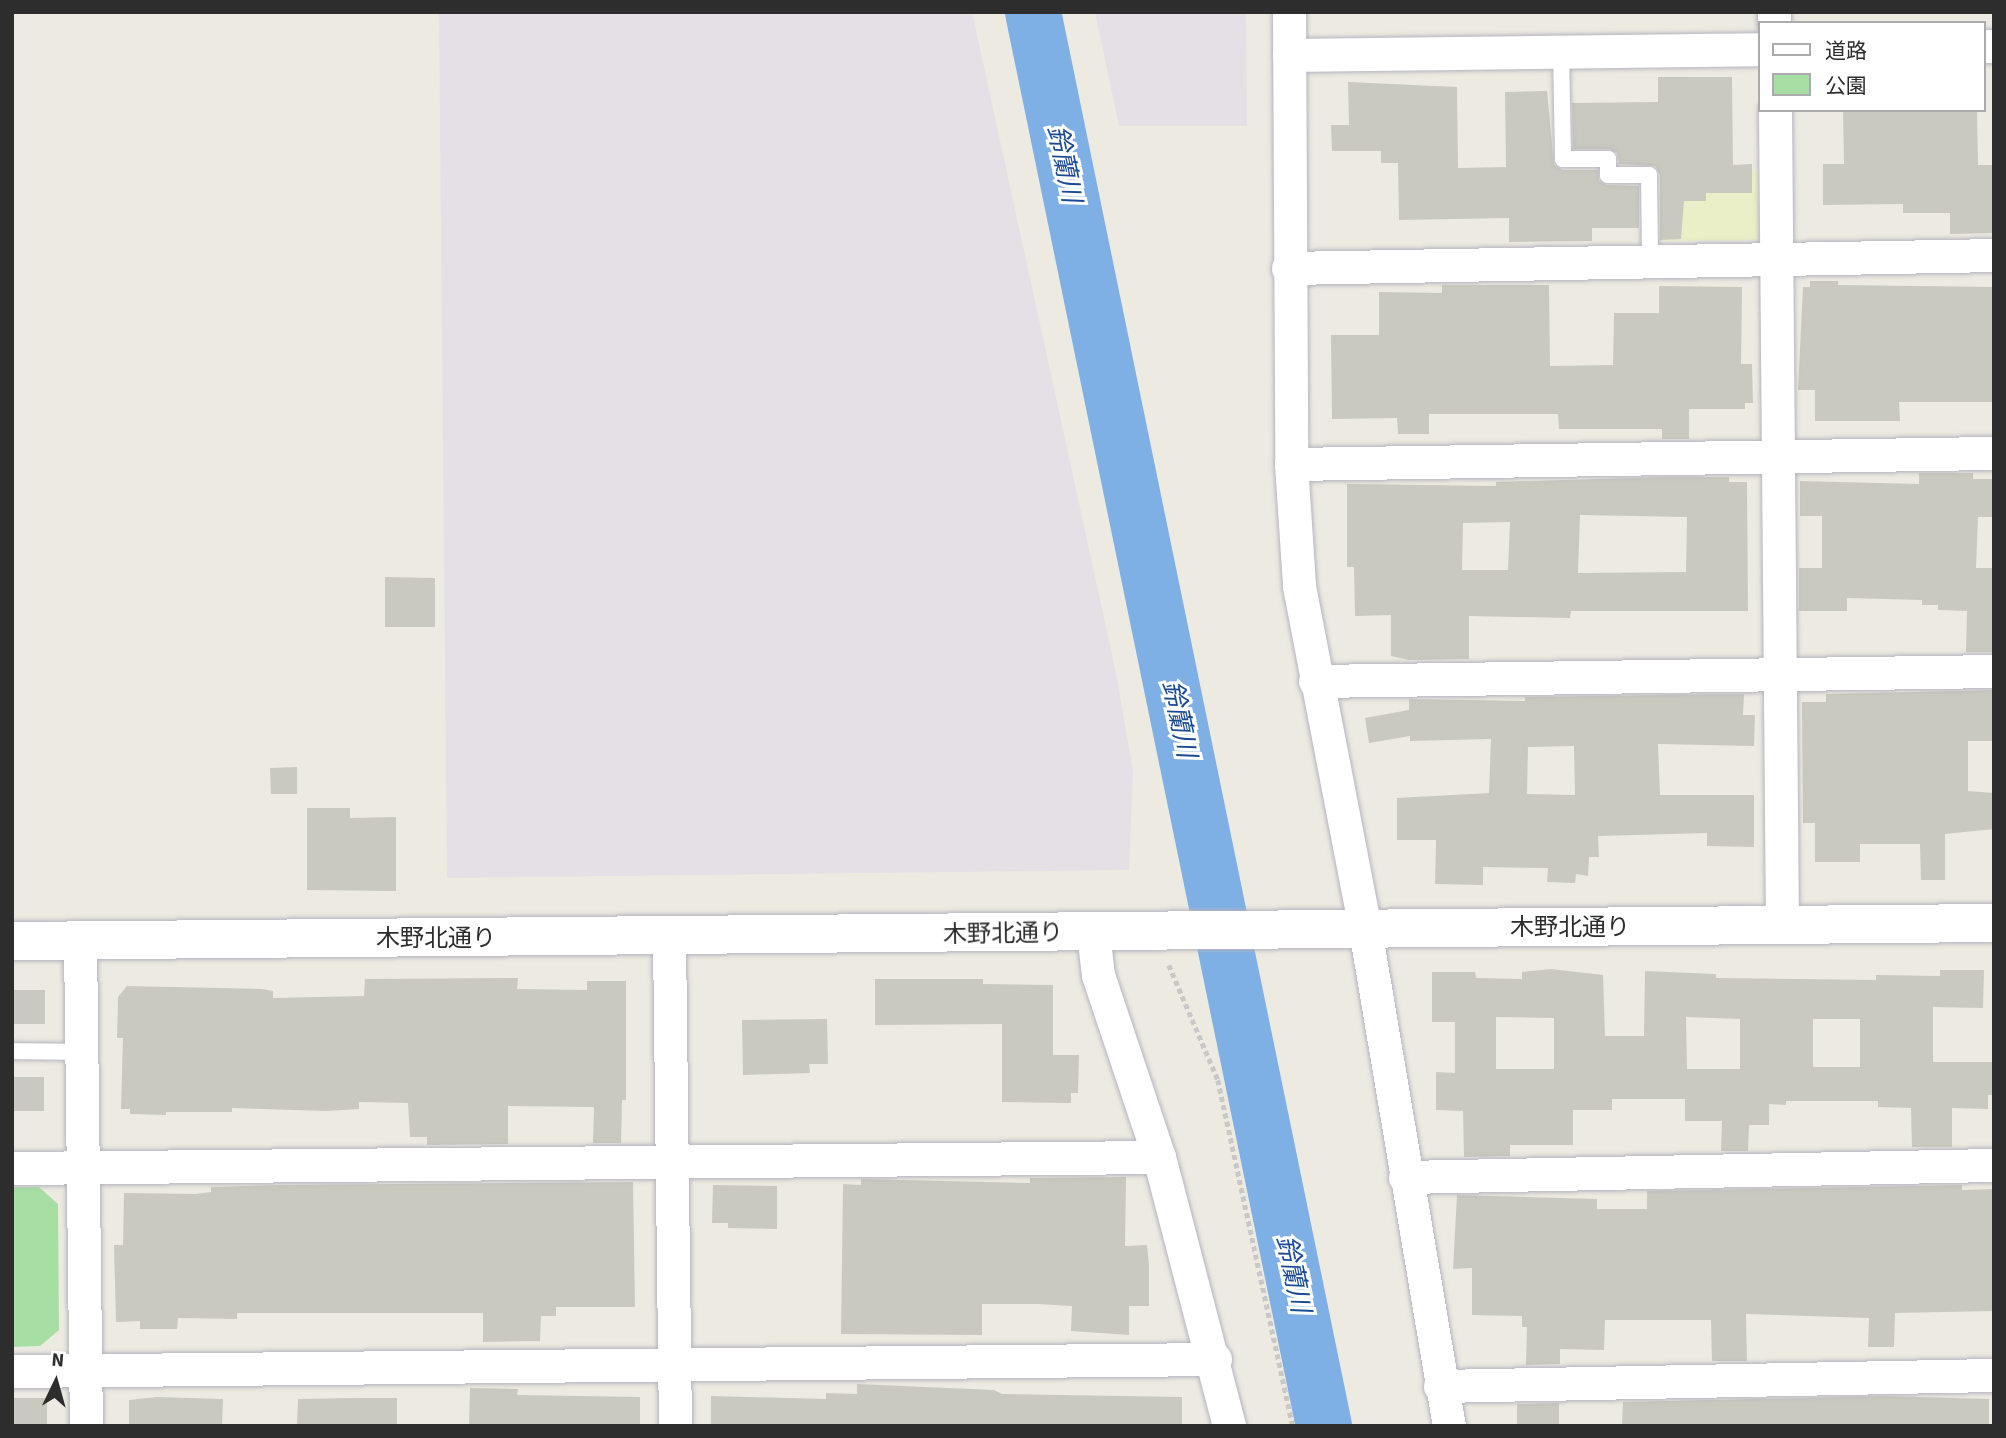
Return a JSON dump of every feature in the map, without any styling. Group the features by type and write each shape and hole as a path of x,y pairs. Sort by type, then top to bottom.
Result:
{"street":[{"path":"1289,12 1288,268 1291,464 1298,586 1365,929 1440,1386 1449,1426"},
{"path":"1289,55 1758,49"},
{"path":"1775,112 1783,926"},
{"path":"1288,268 1994,255"},
{"path":"1291,464 1779,454 1994,453"},
{"path":"1315,681 1994,671"},
{"name":"木野北通り","path":"12,941 1093,933 1173,948 1284,929 1994,923"},
{"path":"1093,933 1098,975 1159,1157 1215,1359 1229,1426"},
{"path":"669,938 675,1426"},
{"path":"80,940 86,1426"},
{"path":"12,1168 1159,1157"},
{"path":"1405,1177 1994,1165"},
{"path":"12,1371 1215,1359"},
{"path":"1440,1386 1994,1374"}],"lane":[{"path":"1561,51 1563,159 1608,159 1608,175 1649,175 1650,260"},
{"path":"12,1051 81,1052"}],"path":[{"path":"1173,948 1218,1080 1293,1426"}],"shaded area":[{"path":"439,12 972,12 1116,673 1133,771 1129,870 447,878"},
{"path":"1095,12 1246,12 1247,126 1119,126"}],"green space":[{"path":"12,1187 39,1187 58,1204 59,1330 40,1346 12,1347"}],"sand":[{"path":"1758,171 1759,240 1662,241 1661,173"}],"building":[{"path":"1658,77 1732,77 1733,165 1752,164 1752,193 1706,193 1706,201 1684,201 1681,239 1660,240 1660,175 1655,166 1619,164 1617,153 1609,149 1573,149 1572,103 1658,102"},
{"path":"1348,82 1457,87 1458,168 1506,167 1505,92 1547,91 1554,165 1563,170 1598,170 1599,181 1607,185 1639,186 1639,228 1592,228 1592,241 1509,242 1509,218 1399,220 1398,163 1381,163 1381,151 1332,151 1331,125 1349,125"},
{"path":"1843,112 1977,112 1978,165 1994,165 1994,233 1950,234 1950,213 1903,213 1903,204 1823,205 1823,164 1844,164"},
{"path":"1810,281 1838,281 1838,285 1994,287 1994,402 1899,402 1900,421 1815,421 1815,390 1798,390 1803,287 1810,287"},
{"path":"1442,285 1549,285 1550,366 1613,365 1614,313 1659,313 1659,286 1742,287 1741,364 1752,364 1753,403 1745,403 1745,409 1689,409 1689,439 1662,439 1662,429 1559,429 1558,414 1429,414 1429,434 1398,434 1397,418 1332,419 1331,335 1379,335 1379,292 1442,293"},
{"path":"1919,473 1973,473 1973,479 1994,479 1994,517 1978,517 1976,568 1994,568 1994,652 1966,652 1967,611 1938,610 1938,605 1922,605 1922,600 1847,598 1847,611 1799,611 1799,568 1822,568 1822,516 1800,516 1800,481 1919,484"},
{"path":"1729,477 1729,482 1747,482 1748,611 1571,611 1570,618 1469,616 1469,659 1409,660 1391,656 1391,615 1355,616 1354,567 1347,567 1347,484 1496,486 1496,482","holes":["1580,515 1687,517 1686,572 1578,573","1510,522 1508,570 1462,570 1463,523"]},
{"path":"385,577 435,578 435,627 385,627"},
{"path":"1994,690 1994,741 1968,741 1968,791 1994,793 1994,829 1945,834 1945,880 1921,880 1920,844 1860,844 1860,862 1815,862 1815,823 1803,823 1802,702 1826,702 1826,694"},
{"path":"1744,694 1743,715 1755,715 1754,746 1658,744 1660,795 1754,795 1754,847 1707,846 1707,833 1598,836 1599,857 1589,857 1588,876 1576,874 1575,883 1547,882 1548,868 1483,867 1483,885 1435,884 1436,840 1397,840 1397,798 1489,793 1491,739 1410,741 1410,736 1369,743 1365,718 1409,710 1409,699 1525,701 1525,697","holes":["1574,746 1575,795 1527,794 1528,747"]},
{"path":"297,767 297,794 271,794 270,768"},
{"path":"307,808 350,808 350,818 396,817 396,891 307,890"},
{"path":"1551,969 1603,975 1605,1036 1644,1036 1645,971 1716,974 1716,978 1876,980 1876,975 1940,976 1940,970 1984,970 1983,1008 1933,1007 1933,1062 1994,1062 1994,1095 1988,1095 1988,1109 1952,1108 1952,1147 1912,1147 1911,1108 1878,1107 1878,1101 1786,1101 1786,1105 1769,1104 1769,1125 1749,1125 1748,1151 1721,1151 1722,1121 1685,1121 1685,1099 1612,1099 1612,1110 1573,1110 1573,1145 1510,1145 1510,1156 1464,1157 1463,1111 1436,1110 1436,1072 1455,1073 1455,1022 1432,1022 1432,972 1475,972 1476,978 1522,979 1522,972","holes":["1496,1017 1554,1018 1554,1069 1496,1069","1686,1017 1740,1019 1740,1069 1687,1069","1813,1019 1860,1019 1860,1067 1813,1067"]},
{"path":"518,978 517,989 587,990 587,981 626,981 626,1100 622,1100 621,1143 593,1143 594,1107 508,1106 508,1144 427,1145 427,1137 410,1137 408,1103 359,1102 359,1109 326,1111 232,1108 232,1112 166,1112 166,1115 130,1114 130,1109 121,1109 123,1038 117,1038 118,997 127,986 262,989 273,991 273,998 364,996 365,979"},
{"path":"875,979 983,979 983,984 1053,985 1053,1055 1079,1055 1078,1093 1071,1093 1071,1103 1002,1102 1002,1024 875,1025"},
{"path":"12,990 45,990 45,1024 12,1024"},
{"path":"827,1019 828,1064 809,1064 810,1073 743,1075 742,1020"},
{"path":"12,1077 44,1077 44,1111 12,1111"},
{"path":"1126,1177 1125,1246 1147,1245 1149,1265 1149,1306 1129,1306 1129,1335 1071,1331 1072,1306 1038,1304 982,1304 982,1335 841,1334 843,1184 861,1185 861,1179 1030,1183 1030,1178"},
{"path":"633,1182 635,1307 556,1307 556,1316 541,1316 540,1341 483,1342 483,1313 237,1313 237,1319 178,1318 177,1329 140,1329 140,1321 116,1322 114,1245 123,1245 124,1193 196,1194 211,1192 211,1187 280,1185"},
{"path":"713,1185 777,1186 777,1229 728,1228 728,1223 712,1223"},
{"path":"1962,1185 1962,1190 1994,1189 1994,1311 1895,1313 1894,1347 1868,1347 1869,1318 1746,1314 1747,1361 1712,1361 1711,1320 1605,1320 1604,1350 1560,1349 1560,1364 1526,1365 1527,1327 1522,1327 1522,1316 1472,1315 1472,1268 1453,1269 1457,1195 1597,1199 1597,1209 1647,1209 1647,1191"},
{"path":"857,1384 994,1390 1002,1394 1182,1397 1182,1426 711,1426 711,1396 826,1399 826,1393 857,1394"},
{"path":"470,1388 518,1389 517,1395 640,1397 640,1426 469,1426"},
{"path":"1881,1396 1989,1399 1989,1426 1622,1426 1623,1402"},
{"path":"157,1397 223,1399 222,1426 129,1426 129,1400"},
{"path":"12,1398 47,1398 47,1426 12,1426"},
{"path":"397,1398 397,1426 297,1426 298,1399"},
{"path":"1559,1403 1559,1426 1517,1426 1517,1404"}],"waterway":[{"name":"鈴蘭川","path":"1033,12 1324,1426"}]}
